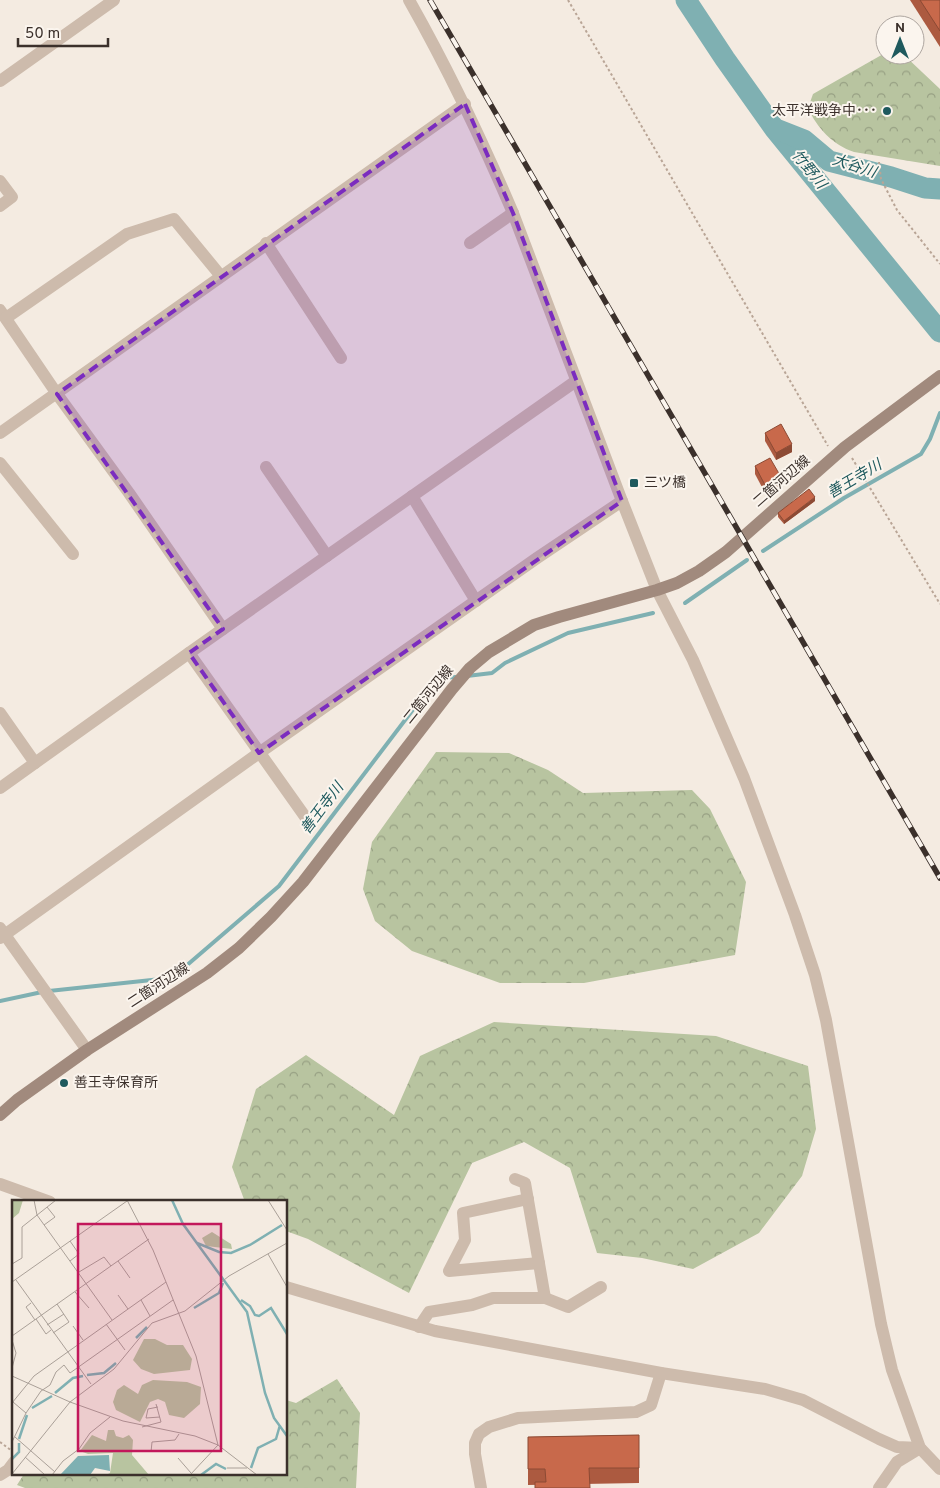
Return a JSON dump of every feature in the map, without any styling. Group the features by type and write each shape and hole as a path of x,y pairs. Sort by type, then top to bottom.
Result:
{"main road":[{"name":"二箇河辺線","path":"0,1115 17,1100 87,1050 207,973 239,948 272,917 303,882 452,689 470,668 489,652 534,625 657,590 677,583 699,571 726,552 845,447 938,377"}],"street":[{"path":"0,81 114,0"},
{"path":"409,0 464,104 512,213 657,590 693,660 744,778 792,906 815,975 829,1038 881,1324 892,1370 920,1448 940,1469"},
{"path":"0,433 57,394 220,275 464,104"},
{"path":"0,181 12,198 0,206"},
{"path":"470,243 512,213"},
{"path":"220,275 174,219 127,234 3,314 57,394 129,493 223,629"},
{"path":"266,243 341,358"},
{"path":"0,788 576,381"},
{"path":"0,463 73,554"},
{"path":"266,467 327,556"},
{"path":"412,496 476,601"},
{"path":"87,1050 2,934 476,601 622,501"},
{"path":"189,653 311,825"},
{"path":"0,713 35,763"},
{"path":"515,1179 525,1183 545,1298"},
{"path":"0,1184 44,1200"},
{"path":"528,1199 463,1213 465,1240 449,1270 539,1263"},
{"path":"419,1326 429,1312 472,1305 493,1298 545,1298 568,1307 601,1287"},
{"path":"288,1288 435,1331 661,1373 765,1390 803,1400 879,1440 897,1447 920,1448"},
{"path":"481,1488 475,1443 479,1434 489,1427 518,1418 636,1412 650,1405 661,1373"},
{"path":"879,1488 897,1462 920,1448"},
{"path":"0,1475 12,1465"}],"path":[{"path":"568,0 834,456"},
{"path":"878,162 881,179 897,210 940,264"},
{"path":"845,447 940,604"},
{"path":"0,1442 12,1451"}],"highlighted area":[{"path":"465,104 513,213 622,501 259,753 189,653 223,629 57,394"}],"green space":[{"path":"875,59 875,65 915,65 940,89 940,166 854,152 846,149 826,135 816,122 808,108 813,94"},
{"path":"436,752 509,753 548,770 583,793 692,790 710,809 746,882 735,955 584,983 500,983 412,951 375,921 363,889 372,842"},
{"path":"494,1022 716,1036 808,1066 816,1129 802,1176 759,1233 693,1269 642,1258 597,1253 570,1168 524,1142 472,1163 409,1293 308,1239 288,1232 288,1200 244,1200 232,1167 256,1089 306,1055 394,1115 420,1056"},
{"path":"337,1379 360,1413 356,1488 25,1488 17,1485 23,1476 288,1476 288,1401 296,1403"}],"building":[{"path":"920,0 940,0 940,31"},
{"path":"781,424 792,444 776,453 765,433"},
{"path":"770,458 781,477 765,485 755,466"},
{"path":"809,489 815,497 784,521 778,513"},
{"path":"639,1435 639,1468 589,1468 590,1488 535,1488 535,1482 546,1482 545,1469 528,1469 528,1437"}],"waterway":[{"name":"竹野川","path":"686,0 774,128 940,332"},
{"name":"大谷川","path":"776,129 804,140 829,161 925,188 940,189"},
{"name":"善王寺川","path":"763,551 844,498 921,454 930,439 940,413"},
{"name":"善王寺川","path":"685,603 747,560"},
{"name":"善王寺川","path":"467,676 492,673 505,663 568,633 653,613"},
{"name":"善王寺川","path":"49,991 161,979 186,966 279,886 437,678 457,677"},
{"name":"善王寺川","path":"0,1001 42,992"}],"railway":[{"path":"430,0 940,878"}],"place":[{"name":"太平洋戦争中･･･","path":"887,111"},
{"name":"三ツ橋","path":"634,483"},
{"name":"善王寺保育所","path":"64,1083"}]}
